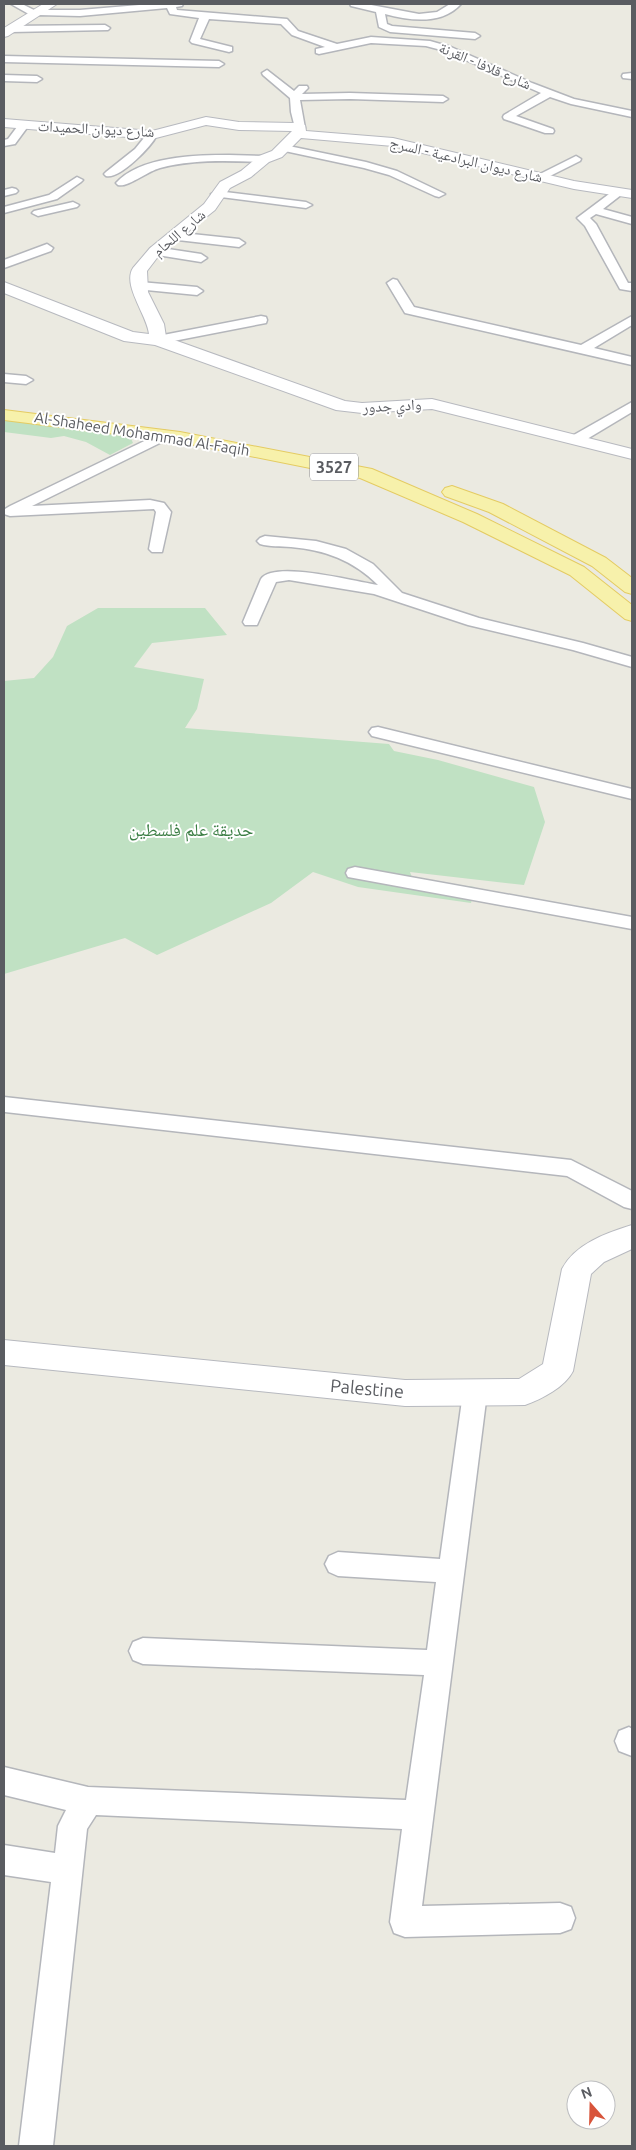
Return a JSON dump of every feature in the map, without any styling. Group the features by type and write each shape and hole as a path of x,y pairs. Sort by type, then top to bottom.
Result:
{"main road":[{"path":"7,31 51,4"},
{"name":"شارع ديوان الحميدات","path":"4,123 152,135 206,121 239,126 278,125 299,131"},
{"name":"شارع اللحام","path":"140,286 139,271 155,251 210,208 217,194 225,185 246,174 264,158 277,154 299,131"},
{"name":"شارع ديوان البرادعية - السرج","path":"299,131 393,142 540,177 617,193 632,194"},
{"path":"4,274 151,335 158,340"},
{"path":"140,286 140,292 156,324 158,340"},
{"path":"4,287 130,337 158,340"},
{"name":"وادي جدور","path":"158,340 342,406 374,408 432,404 632,454"},
{"name":"Al-Shaheed Mohammad Al-Faqih","path":"4,399 169,424 368,461 496,508 599,562 632,588"},
{"name":"Al-Shaheed Mohammad Al-Faqih","path":"4,414 164,435 365,473 470,518 576,571 632,615"},
{"name":"Palestine","path":"4,1353 405,1393 525,1392 556,1371 576,1269 593,1254 632,1236"}],"street":[{"path":"16,4 36,13 80,12 170,4 192,4"},
{"path":"170,4 173,12 176,14 282,20 295,33 335,48"},
{"name":"شارع قلافا - القرنة","path":"354,4 404,16 439,14 457,4"},
{"path":"380,9 382,25 390,29 475,36"},
{"path":"206,16 195,41 229,49"},
{"path":"7,31 105,28"},
{"name":"شارع قلافا - القرنة","path":"319,51 371,40 434,44 571,101 632,114"},
{"path":"4,59 104,65 219,64"},
{"path":"183,63 184,76"},
{"path":"267,73 295,97 350,96 443,99"},
{"path":"4,78 38,79"},
{"path":"299,131 295,97 300,89 313,84"},
{"path":"549,93 508,117 549,131"},
{"path":"618,121 632,114"},
{"path":"4,143 11,142 24,125"},
{"path":"110,174 138,152 150,140 152,135"},
{"path":"284,148 366,165 393,173 438,194"},
{"path":"122,183 143,170 170,163 207,158 264,158"},
{"path":"540,177 576,159"},
{"path":"4,210 53,197 77,180"},
{"path":"617,193 583,218 590,224 624,286 632,287"},
{"path":"217,194 306,205"},
{"path":"4,220 73,205"},
{"path":"595,210 632,221"},
{"path":"173,236 239,243"},
{"path":"4,264 47,248"},
{"path":"155,251 201,258"},
{"path":"393,283 409,310 632,361"},
{"path":"140,286 196,291"},
{"path":"158,340 261,320"},
{"path":"584,349 632,320"},
{"path":"4,378 26,380"},
{"path":"577,439 632,406"},
{"path":"7,514 32,499 164,435"},
{"path":"7,514 148,504 157,505 164,512 156,549"},
{"path":"265,541 305,544 340,552 364,564 395,594"},
{"path":"251,622 268,579 289,575 359,586 395,594 474,622 577,646 632,662"},
{"path":"378,732 632,794"},
{"path":"356,873 632,923"},
{"path":"5,1104 571,1168 632,1201"},
{"path":"474,1393 405,1922 560,1918"},
{"path":"338,1564 451,1571"},
{"path":"143,1651 439,1663"},
{"path":"4,1781 88,1801 419,1815"},
{"path":"36,2146 73,1826 88,1801"},
{"path":"4,1860 68,1870"}],"green space":[{"path":"18,417 129,434 133,443 110,455 86,442 64,436 51,438 4,432 4,419"},
{"name":"حديقة علم فلسطين","path":"98,608 205,608 227,635 152,643 134,667 204,679 197,709 185,728 389,744 394,751 438,760 534,787 545,822 524,885 410,872 413,880 475,887 471,903 358,887 313,872 271,903 157,955 125,938 4,974 4,681 34,678 53,657 67,626"}]}
